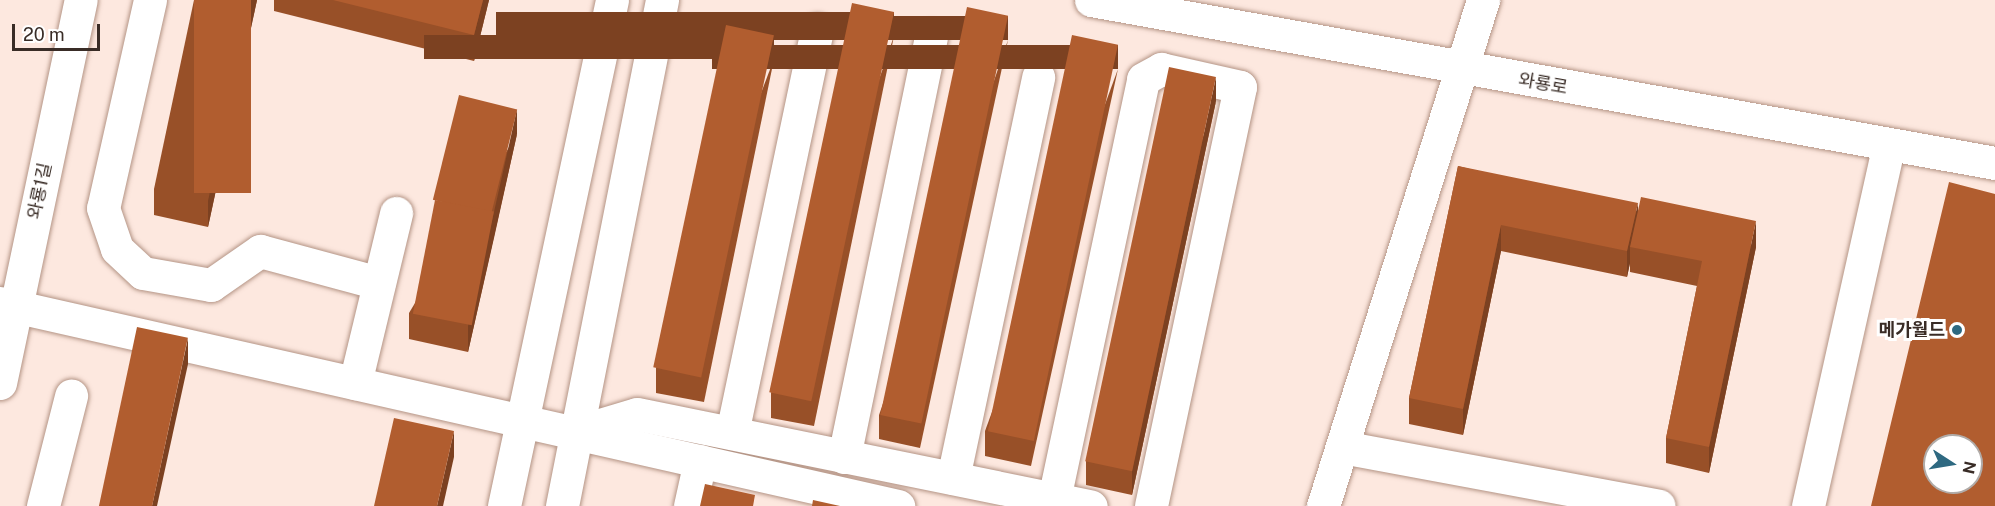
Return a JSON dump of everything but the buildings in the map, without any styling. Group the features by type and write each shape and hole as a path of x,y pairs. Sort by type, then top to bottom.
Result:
{"street":[{"name":"와룡1길","path":"0,383 8,305 81,0"},
{"path":"150,0 103,208 117,249 143,273 211,285 260,251 379,283"},
{"path":"504,506 612,0"},
{"path":"562,506 662,0"},
{"name":"와룡로","path":"1091,0 1888,147 1995,163"},
{"path":"1323,506 1483,0"},
{"path":"732,433 817,30"},
{"path":"844,457 931,37"},
{"path":"1053,499 1143,79 1161,69 1240,87 1151,506"},
{"path":"953,478 1038,77"},
{"path":"1808,506 1888,147"},
{"path":"355,383 396,213"},
{"path":"8,305 578,431 700,461 801,496 898,506"},
{"path":"43,506 71,396"},
{"path":"578,431 637,414 1091,506"},
{"path":"1342,447 1659,506"},
{"path":"690,506 700,461"}],"place":[{"name":"메가월드","path":"1957,330"}]}
